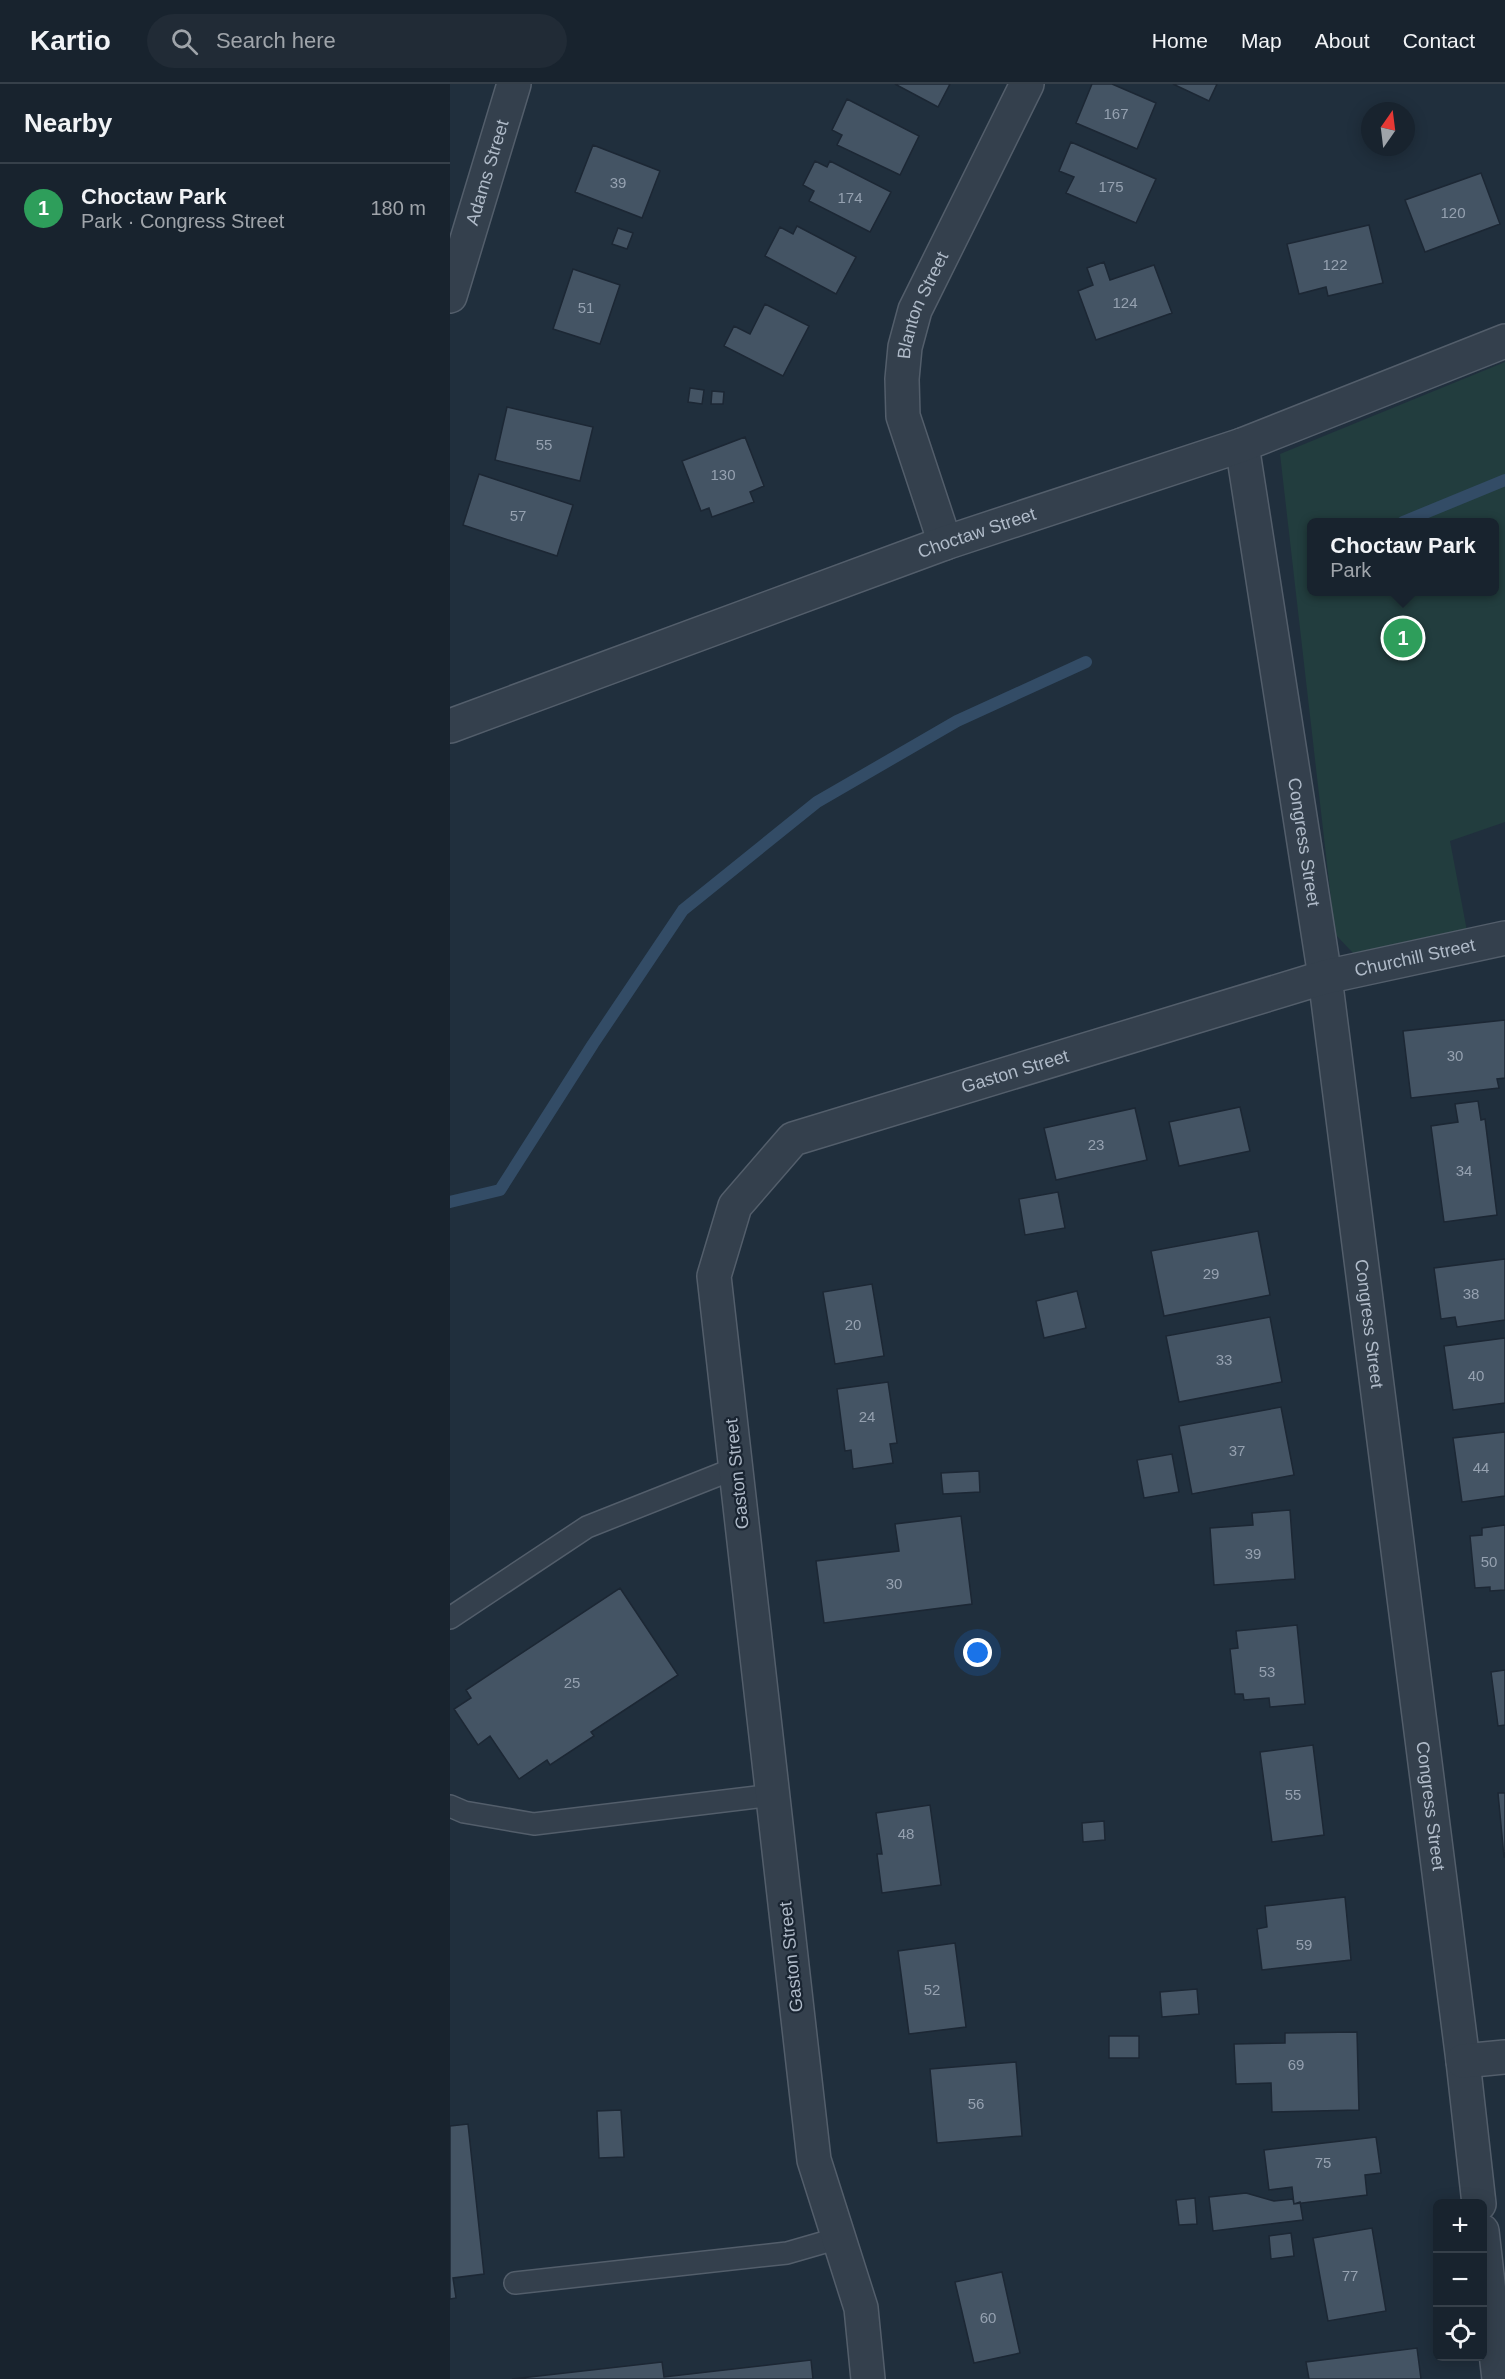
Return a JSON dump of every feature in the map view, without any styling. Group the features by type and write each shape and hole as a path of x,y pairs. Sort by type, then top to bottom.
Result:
{"street":[{"name":"Adams Street","path":"450,296 514,84"},
{"name":"Blanton Street","path":"945,543 903,416 904,347 915,310 1027,84"},
{"name":"Choctaw Street","path":"450,726 945,543 1242,445 1505,341"},
{"name":"Congress Street","path":"1242,445 1324,977 1463,2061 1478,2199"},
{"name":"Churchill Street","path":"1324,977 1505,938"},
{"name":"Gaston Street","path":"868,2379 861,2307 814,2160 714,1275 735,1206 793,1139 1324,977"},
{"path":"1463,2061 1505,2057"},
{"path":"1485,2253 1499,2379"}],"lane":[{"path":"450,1618 587,1527 736,1468"},
{"path":"450,1806 464,1812 534,1824 773,1795"},
{"path":"514,2283 787,2253 839,2238"}],"green space":[{"path":"1505,362 1505,822 1450,841 1467,931 1354,954 1335,934 1280,454"}],"building":[{"path":"895,84 950,84 938,107"},
{"path":"1092,84 1112,84 1156,103 1137,149 1076,123"},
{"path":"1173,84 1217,84 1209,101"},
{"path":"847,99 919,136 900,175 837,145 842,135 832,130"},
{"path":"1071,142 1156,179 1136,223 1066,193 1074,177 1059,171"},
{"path":"593,145 660,171 642,218 575,192"},
{"path":"815,161 827,167 830,161 891,192 870,232 809,201 814,191 803,185"},
{"path":"1481,173 1500,224 1425,252 1405,200"},
{"path":"1369,225 1383,283 1328,296 1326,287 1299,294 1287,244"},
{"path":"797,226 856,257 836,294 765,256 780,227 793,234"},
{"path":"618,228 633,233 627,249 612,244"},
{"path":"1104,262 1110,280 1154,265 1172,313 1096,340 1078,291 1093,285 1087,268"},
{"path":"573,269 620,285 600,344 553,329"},
{"path":"765,304 809,326 783,376 724,346 734,326 750,334"},
{"path":"690,388 704,390 702,404 688,402"},
{"path":"712,391 724,392 723,404 711,404"},
{"path":"507,407 593,427 580,481 495,460"},
{"path":"745,437 764,486 750,492 754,502 712,517 709,508 701,511 682,461"},
{"path":"479,474 573,505 557,556 463,525"},
{"path":"1505,1020 1505,1078 1497,1079 1499,1088 1411,1098 1403,1031"},
{"path":"1478,1101 1481,1120 1485,1119 1497,1215 1444,1222 1431,1126 1458,1122 1455,1104"},
{"path":"1240,1107 1250,1151 1179,1166 1169,1122"},
{"path":"1135,1108 1147,1160 1056,1180 1044,1128"},
{"path":"1058,1192 1065,1228 1025,1235 1019,1199"},
{"path":"1258,1231 1270,1295 1164,1316 1151,1251"},
{"path":"1505,1259 1505,1320 1457,1327 1455,1317 1441,1319 1434,1268"},
{"path":"872,1284 884,1356 835,1364 823,1292"},
{"path":"1077,1291 1086,1328 1044,1338 1036,1301"},
{"path":"1270,1317 1282,1382 1179,1402 1166,1336"},
{"path":"1505,1338 1505,1403 1453,1410 1444,1346"},
{"path":"888,1382 897,1443 890,1444 893,1463 853,1469 851,1450 845,1451 837,1389"},
{"path":"1281,1407 1294,1475 1192,1494 1179,1426"},
{"path":"1505,1432 1505,1496 1462,1502 1453,1438"},
{"path":"1172,1454 1179,1492 1144,1498 1137,1460"},
{"path":"979,1471 980,1492 943,1494 941,1473"},
{"path":"1290,1510 1295,1579 1214,1585 1210,1528 1253,1525 1252,1513"},
{"path":"961,1516 972,1604 824,1623 816,1561 899,1551 895,1524"},
{"path":"1505,1525 1505,1590 1490,1591 1490,1587 1475,1588 1470,1536 1482,1535 1482,1528"},
{"path":"620,1588 678,1675 591,1732 594,1736 550,1765 547,1760 519,1779 490,1736 478,1745 454,1709 471,1698 466,1690"},
{"path":"1297,1625 1305,1704 1270,1707 1269,1698 1244,1700 1243,1694 1235,1694 1230,1649 1238,1648 1236,1631"},
{"path":"1505,1670 1505,1725 1498,1726 1491,1672"},
{"path":"1313,1745 1324,1835 1272,1842 1260,1752"},
{"path":"1498,1793 1505,1793 1505,1857 1504,1857"},
{"path":"930,1805 941,1885 882,1893 877,1854 882,1854 876,1813"},
{"path":"1104,1821 1105,1840 1083,1842 1082,1823"},
{"path":"1345,1897 1351,1960 1262,1970 1257,1929 1267,1927 1265,1906"},
{"path":"955,1943 966,2027 909,2034 898,1951"},
{"path":"1197,1989 1199,2014 1162,2017 1160,1992"},
{"path":"1357,2032 1359,2110 1272,2112 1271,2083 1236,2084 1234,2044 1285,2043 1285,2033"},
{"path":"1109,2036 1139,2036 1139,2058 1109,2058"},
{"path":"1016,2062 1022,2136 937,2143 930,2069"},
{"path":"621,2110 624,2157 599,2158 597,2111"},
{"path":"468,2124 484,2274 453,2278 456,2298 450,2299 450,2126"},
{"path":"1376,2137 1381,2173 1365,2175 1367,2195 1294,2204 1292,2187 1269,2190 1264,2150"},
{"path":"1246,2193 1274,2201 1293,2199 1294,2204 1300,2202 1303,2220 1213,2231 1209,2197"},
{"path":"1195,2198 1197,2224 1179,2225 1176,2200"},
{"path":"1372,2228 1386,2311 1328,2321 1313,2238"},
{"path":"1291,2233 1294,2256 1271,2259 1269,2236"},
{"path":"1002,2272 1020,2353 974,2363 955,2282"},
{"path":"1417,2348 1421,2379 1309,2379 1306,2362"},
{"path":"811,2360 813,2379 512,2379 662,2362 664,2377"}],"waterway":[{"path":"1413,518 1505,480"},
{"path":"450,1202 500,1190 593,1044 683,910 817,802 957,721 1086,662"}],"place":[{"name":"Choctaw Park","path":"1403,638"}]}
